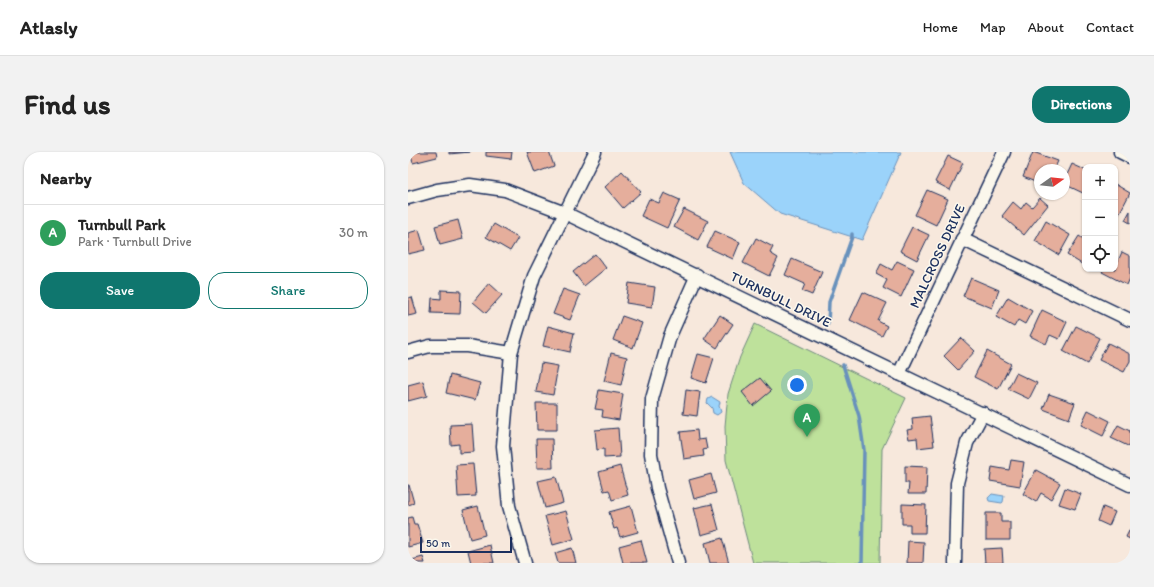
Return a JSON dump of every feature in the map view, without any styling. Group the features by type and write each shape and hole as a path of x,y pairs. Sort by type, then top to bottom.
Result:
{"street":[{"path":"525,563 509,506 503,446 511,353 534,276 595,152"},
{"name":"MALCROSS DRIVE","path":"899,374 1004,152"},
{"path":"1120,152 1130,157"},
{"name":"TURNBULL DRIVE","path":"408,198 437,190 470,185 505,190 565,213 1130,484"},
{"path":"962,238 1130,320"},
{"path":"678,563 657,488 651,454 652,399 670,336 697,275"},
{"path":"408,352 430,346 467,346 511,353"},
{"path":"955,563 957,483 967,443 983,414"}],"green space":[{"path":"755,324 906,398 882,449 880,563 753,563 726,460 725,426 728,394 740,357"}],"water":[{"path":"730,152 901,152 862,240 780,214 744,183"},
{"path":"712,397 720,402 719,406 721,412 717,415 713,413 712,408 707,403 708,399"},
{"path":"992,494 1004,496 1003,502 989,501 988,498"}],"building":[{"path":"410,152 436,152 437,157 413,163"},
{"path":"449,152 470,152 449,154"},
{"path":"486,152 512,152 511,159 486,156"},
{"path":"527,152 549,152 554,166 535,173"},
{"path":"1033,152 1058,161 1057,164 1034,164 1034,182 1023,177"},
{"path":"948,156 963,163 950,190 935,182"},
{"path":"1072,164 1082,169 1082,193 1070,187 1070,168"},
{"path":"622,171 641,192 623,208 605,187"},
{"path":"1118,186 1130,193 1118,216"},
{"path":"927,190 948,199 936,225 915,215"},
{"path":"664,193 680,200 667,228 641,216 649,199 659,203"},
{"path":"1038,200 1042,200 1048,205 1024,235 1002,216 1013,202 1021,209 1026,202 1032,207"},
{"path":"684,209 708,221 698,240 674,227"},
{"path":"1130,211 1130,223 1125,220"},
{"path":"458,220 463,239 440,245 435,226"},
{"path":"1046,221 1070,235 1059,255 1035,241"},
{"path":"494,224 518,238 510,251 486,237"},
{"path":"912,227 929,235 917,260 900,251"},
{"path":"419,230 425,250 408,254 408,233"},
{"path":"715,231 740,242 733,259 707,247"},
{"path":"1079,236 1082,238 1082,264 1067,255"},
{"path":"756,238 773,247 770,253 778,258 769,276 743,263"},
{"path":"1122,252 1130,256 1130,278 1127,285 1102,272 1118,272 1118,261"},
{"path":"595,254 606,268 584,286 573,272"},
{"path":"792,259 822,272 812,295 802,291 805,284 785,275"},
{"path":"897,261 914,269 901,297 883,288 887,280 876,274 881,264 892,270"},
{"path":"971,278 999,290 992,308 963,296"},
{"path":"489,283 502,295 486,313 473,302"},
{"path":"629,283 655,287 652,307 626,303"},
{"path":"563,289 580,295 570,320 553,314"},
{"path":"441,290 461,291 460,314 431,313 432,298 441,299"},
{"path":"863,292 887,303 878,321 887,326 882,336 850,320"},
{"path":"412,297 417,314 408,316 408,298"},
{"path":"1008,297 1032,311 1025,324 1018,320 1014,327 996,317"},
{"path":"1042,310 1067,322 1059,339 1050,335 1046,344 1030,336"},
{"path":"720,315 733,324 717,348 704,339"},
{"path":"622,316 642,323 633,348 613,340"},
{"path":"548,326 574,333 570,352 543,346"},
{"path":"1076,326 1100,338 1087,364 1063,351"},
{"path":"961,338 975,351 958,370 944,356"},
{"path":"1108,343 1130,354 1130,361 1124,372 1099,360"},
{"path":"987,351 1011,364 998,389 974,377"},
{"path":"611,353 627,357 621,385 604,381"},
{"path":"698,354 714,358 706,383 691,378"},
{"path":"541,363 558,366 553,395 536,392"},
{"path":"1016,373 1037,383 1029,399 1008,389"},
{"path":"450,375 480,383 475,400 446,393"},
{"path":"760,378 771,391 753,406 742,392"},
{"path":"423,381 427,396 408,401 408,385"},
{"path":"599,390 623,394 619,420 602,417 603,410 595,409"},
{"path":"686,390 700,392 697,416 683,414"},
{"path":"1049,394 1075,403 1069,419 1043,409"},
{"path":"536,403 557,403 557,430 537,430"},
{"path":"1088,410 1110,421 1103,436 1081,425"},
{"path":"930,416 934,446 918,448 917,438 909,439 907,430 913,429 912,418"},
{"path":"472,424 474,452 459,453 459,444 451,445 450,425"},
{"path":"1118,425 1130,431 1130,447 1111,438"},
{"path":"618,428 620,457 604,458 604,449 597,450 595,430"},
{"path":"697,430 698,440 705,439 707,449 703,450 704,456 684,459 680,432"},
{"path":"536,439 552,439 553,468 537,468"},
{"path":"1011,460 1024,462 1020,486 990,481 992,467 1009,470"},
{"path":"473,464 476,496 458,497 456,465"},
{"path":"620,466 628,495 612,500 609,490 604,491 599,472"},
{"path":"905,466 927,467 926,494 908,494 909,483 905,483"},
{"path":"1036,470 1060,483 1051,499 1041,493 1036,502 1023,494"},
{"path":"711,474 716,493 694,499 689,480"},
{"path":"556,477 563,503 545,508 538,481"},
{"path":"408,485 414,503 408,505"},
{"path":"1065,488 1081,494 1075,509 1059,504"},
{"path":"712,504 719,530 701,535 694,508"},
{"path":"902,504 926,505 925,533 910,533 910,524 902,524"},
{"path":"478,506 485,535 470,539 463,510"},
{"path":"631,506 638,532 620,537 617,528 614,529 609,512"},
{"path":"1103,507 1115,512 1109,526 1098,521"},
{"path":"566,511 574,539 553,545 545,516"},
{"path":"986,513 1001,513 1001,522 1010,522 1010,540 986,540"},
{"path":"412,517 414,524 417,524 423,543 408,547 408,518"},
{"path":"1130,529 1130,539 1126,537"},
{"path":"722,538 729,563 710,563 705,543"},
{"path":"641,540 647,563 623,563 619,546"},
{"path":"908,541 924,542 923,563 907,563"},
{"path":"490,545 494,563 471,563 468,551"},
{"path":"572,548 576,563 558,563 555,553"},
{"path":"1002,548 1003,563 985,563 984,549"},
{"path":"423,557 425,563 408,563 408,561"}],"waterway":[{"path":"828,324 829,302 852,234"},
{"path":"843,365 859,416 864,450 862,563"}],"place":[{"name":"Turnbull Park","path":"807,437"}]}
